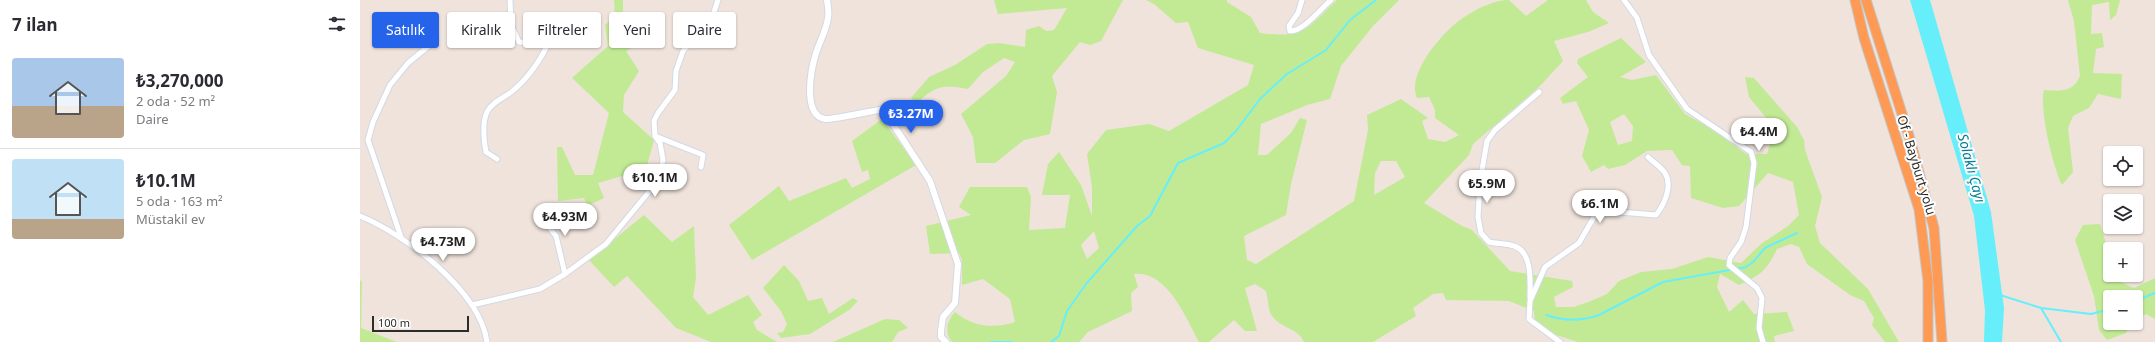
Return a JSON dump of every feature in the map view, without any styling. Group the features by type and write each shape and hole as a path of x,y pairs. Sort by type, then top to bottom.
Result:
{"highway":[{"name":"Of - Bayburt yolu","path":"1855,0 1864,38 1920,209 1928,281 1928,342"},
{"name":"Of - Bayburt yolu","path":"1866,0 1909,136 1934,228 1942,342"}],"street":[{"path":"497,159 486,152 486,113 490,107 512,92 529,73 539,61 549,41 548,38 542,38 528,43 520,42 511,25 510,0"},
{"path":"472,305 540,290 565,274 606,244 652,188 661,171 663,160 660,143 655,136 654,121 675,90 676,71 683,51 712,18 718,0"},
{"path":"827,0 829,17 824,36 816,54 810,88 811,106 814,113 825,119 880,110 889,118 930,181 958,264 955,303 943,317 941,330 942,337 946,342"},
{"path":"1302,0 1298,13 1289,26 1290,31 1295,31 1304,26 1331,0"},
{"path":"1624,0 1637,18 1649,55 1686,109 1751,152 1754,163 1746,227 1741,242 1730,258 1729,265 1757,288 1762,298 1759,328 1763,342"},
{"path":"401,237 368,140 373,122 390,85 408,63 426,48"},
{"path":"1539,92 1495,130 1487,141 1480,182 1478,217 1482,233 1489,242 1516,246 1526,257 1529,268 1529,319 1560,342"},
{"path":"655,136 703,155 701,167"},
{"path":"1530,301 1545,267 1579,243 1594,217 1608,211 1656,215 1664,204 1667,188 1666,174 1648,157"},
{"path":"539,215 556,236 565,274"},
{"path":"360,216 414,245 466,296 472,305 487,342"}],"green space":[{"path":"614,0 623,0 623,12 615,12"},
{"path":"994,0 1123,0 1101,41 1090,45 1080,42 1052,76 1057,92 1050,134 1024,140 995,163 976,163 973,137 961,114 1006,76 1015,62 1004,58 983,72 968,89 952,87 940,88 929,93 917,103 911,98 929,77 955,65 987,44 999,43 1025,47 1026,30 1039,26 1046,31 1054,30 1067,8 998,14"},
{"path":"1146,0 1227,0 1227,2 1251,17 1260,33 1287,34 1296,33 1304,29 1319,18 1337,0 1399,0 1373,26 1341,66 1330,99 1307,105 1261,124 1258,155 1267,155 1291,133 1300,118 1307,120 1291,184 1286,215 1244,236 1247,260 1256,264 1354,201 1368,130 1367,115 1401,99 1428,118 1422,121 1428,139 1445,142 1459,135 1435,118 1435,110 1429,97 1417,98 1415,88 1417,76 1423,63 1440,39 1460,20 1483,6 1504,0 1509,0 1526,16 1548,0 1586,0 1593,12 1609,23 1588,32 1554,41 1563,61 1539,87 1473,144 1469,155 1424,203 1462,226 1472,230 1510,271 1572,281 1573,287 1554,297 1556,307 1574,307 1591,301 1607,294 1619,281 1641,272 1672,269 1708,257 1741,263 1761,244 1788,226 1799,215 1793,182 1768,173 1739,206 1723,208 1691,198 1690,166 1682,165 1672,150 1647,151 1625,165 1608,169 1604,165 1591,172 1582,156 1589,130 1576,101 1563,104 1560,98 1588,77 1577,63 1578,59 1621,38 1646,62 1620,77 1632,80 1656,75 1685,114 1712,129 1746,154 1767,154 1770,144 1771,124 1749,97 1745,77 1754,78 1797,127 1804,140 1805,150 1822,197 1815,226 1820,243 1868,289 1899,342 1885,342 1872,325 1874,318 1864,301 1850,295 1807,264 1799,247 1791,244 1777,249 1770,262 1762,272 1752,279 1739,285 1720,274 1717,287 1729,312 1743,300 1754,314 1787,312 1794,331 1774,336 1775,342 1578,342 1553,334 1535,321 1534,311 1509,301 1446,300 1443,293 1433,294 1413,308 1416,316 1373,342 1304,342 1297,333 1280,323 1272,316 1266,291 1255,284 1245,288 1257,331 1245,331 1234,320 1209,342 1199,342 1181,309 1166,287 1146,275 1134,274 1138,287 1131,293 1132,311 1088,332 1079,342 952,342 947,331 948,323 955,312 976,324 999,326 1015,322 1010,299 983,279 962,285 962,260 959,253 930,254 926,226 971,215 959,207 970,187 1027,187 1031,197 1029,230 1065,228 1070,195 1042,195 1048,164 1059,152 1081,185 1092,216 1092,187 1087,154 1106,130 1149,124 1169,131 1248,85 1254,65 1198,48 1188,22 1176,23 1154,4","holes":["1624,114 1633,126 1632,141 1618,145 1610,122","1381,161 1396,161 1405,177 1374,195 1375,173","1094,231 1099,248 1087,259 1081,245"]},
{"path":"2068,0 2120,0 2116,15 2110,20 2109,2 2092,5 2091,34 2102,33 2104,47 2096,49 2093,73 2122,74 2121,99 2098,94 2089,108 2073,116 2068,128 2073,172 2062,185 2058,177 2051,152 2045,124 2043,99 2044,90 2065,90 2074,86 2080,76 2074,21"},
{"path":"609,21 609,48 631,48 626,51 639,71 624,95 623,112 654,140 646,169 598,183 604,198 587,206 584,198 558,201 557,147 562,147 575,175 593,175 609,113 572,78 608,46 605,25"},
{"path":"882,119 916,165 752,260 729,225 779,186 789,201 846,178 852,188 870,179 868,170 862,172 852,141"},
{"path":"644,215 672,242 694,226 696,278 693,297 708,315 748,295 762,315 753,322 757,330 777,342 711,342 676,328 627,276 614,287 589,260"},
{"path":"2100,224 2106,242 2103,242 2103,282 2121,282 2134,288 2155,278 2155,319 2146,314 2143,316 2143,290 2103,290 2103,330 2128,330 2126,333 2107,340 2099,330 2094,296 2075,240 2083,225"},
{"path":"784,265 799,281 808,301 822,298 829,314 853,298 858,301 849,310 810,334 781,338 777,333 783,332 787,324 781,311 763,288"},
{"path":"360,280 362,282 361,328 397,342 360,342"},
{"path":"885,319 899,320 908,328 898,332 892,342 833,342"}],"water":[{"name":"Solaklı Çayı","path":"1910,0 1930,0 1991,212 2004,308 2002,342 1984,342 1985,310 1974,216"}],"waterway":[{"path":"1051,342 1059,336 1067,311 1086,284 1137,226 1150,216 1178,163 1224,143 1236,131 1260,99 1287,74 1326,50 1350,20 1376,0"},
{"path":"1546,315 1566,319 1593,317 1663,282 1746,267 1753,262 1765,248 1797,233"},
{"path":"2143,298 2155,293"},
{"path":"2000,295 2041,308 2061,342"},
{"path":"2041,308 2091,314 2103,311"},
{"path":"991,342 1012,342"}]}
